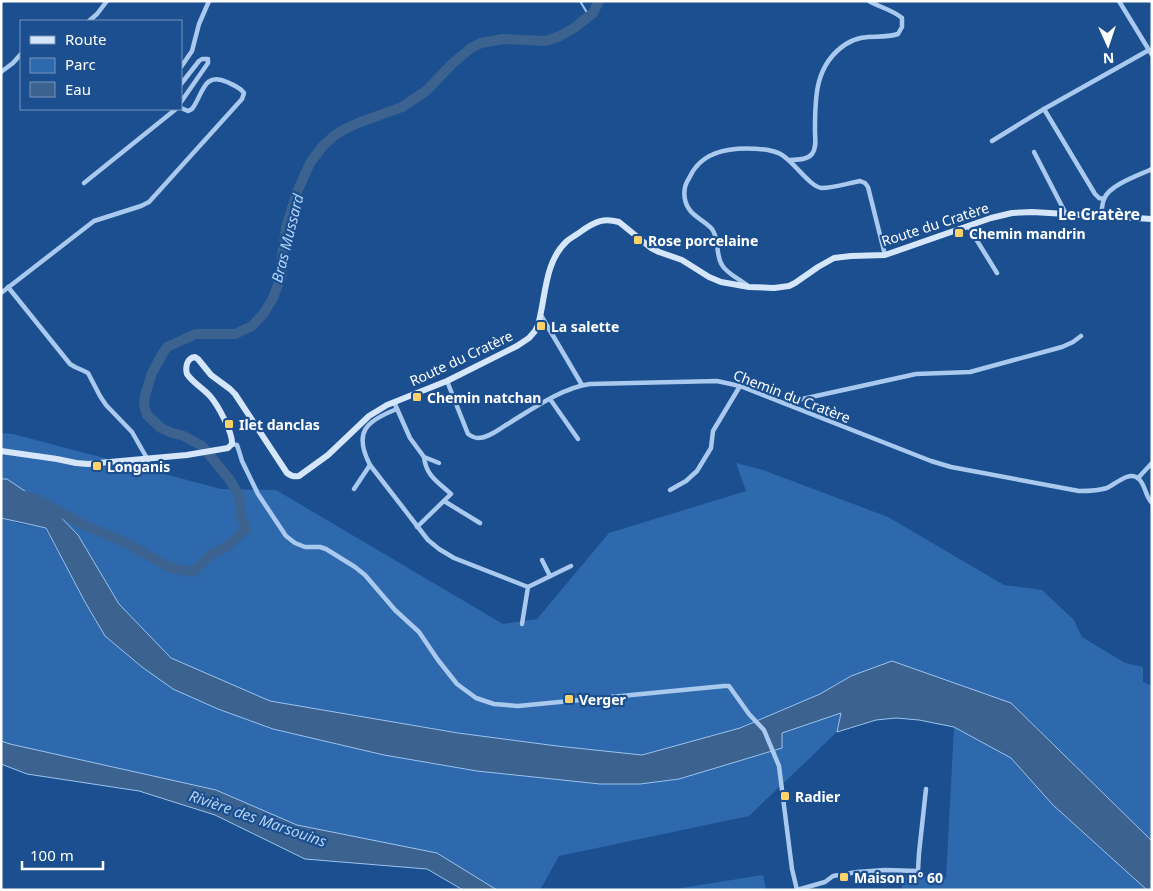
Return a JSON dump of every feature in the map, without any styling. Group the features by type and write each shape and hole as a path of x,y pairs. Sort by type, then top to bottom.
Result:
{"street":[{"path":"90,20 107,1"},
{"path":"182,66 192,51 209,1"},
{"path":"790,160 810,156 815,148 817,83 834,54 855,39 890,37 898,34 902,27 902,18 869,1"},
{"path":"1119,1 1152,56"},
{"path":"992,141 1044,109 1149,50"},
{"path":"1,72 20,55"},
{"path":"182,83 202,59 208,59 208,63 182,101"},
{"path":"1,293 94,221 149,202 242,99 244,93 239,88 220,79 215,79 205,85 192,109 188,111 182,108"},
{"path":"1044,109 1095,194 1099,198 1104,199"},
{"path":"84,183 175,110"},
{"path":"749,287 722,266 718,258 718,241 712,229 689,210 686,202 684,193 686,183 696,166 705,158 718,152 730,150 769,150 790,160 814,186 821,188 860,181 865,183 868,187 885,255"},
{"path":"1034,152 1066,214"},
{"path":"1101,215 1104,199 1109,191 1152,169"},
{"name":"Route du Cratère","path":"232,444 233,438 213,400 187,374 188,360 191,358 195,357 198,359 211,375 230,388 283,468 290,476 299,476 328,455 370,416 387,404 447,381 517,346 529,338 535,331 547,279 553,260 559,250 594,222 600,220 619,222 651,248 664,255 682,260 709,278 749,287 774,288 789,286 795,283 834,258 885,255 991,218 1012,213 1032,212 1152,219"},
{"path":"968,226 997,273"},
{"path":"8,287 70,364 88,373 106,405 132,432 148,460"},
{"path":"540,316 582,385"},
{"path":"783,403 916,374 970,372 1062,347 1081,336"},
{"name":"Chemin du Cratère","path":"447,381 468,434 473,438 492,434 550,399 582,385 717,381 740,386 912,455 951,467 1079,491 1107,488 1126,477 1133,476 1138,478"},
{"path":"670,490 686,481 697,471 711,448 713,431 740,386"},
{"path":"550,399 578,439"},
{"path":"394,402 410,438 424,457 429,474 451,494 417,527"},
{"path":"397,409 371,422 363,436 364,453 370,465 428,540 454,558 528,587 570,566"},
{"path":"1,451 88,464 188,456 228,448 232,444 237,445 242,461 258,494 286,536 295,543 305,547 326,549 365,575 395,610 419,632 457,684 476,698 494,704 518,706 729,686 749,714 764,730 779,766 792,869 797,890 825,882 833,876 885,870 918,871 926,789"},
{"path":"424,457 439,463"},
{"path":"1152,463 1138,478 1146,496 1152,503"},
{"path":"354,488 370,465"},
{"path":"444,501 480,523"},
{"path":"542,560 550,576"},
{"path":"522,624 528,587"}],"green space":[{"path":"1,433 13,434 221,489 276,490 503,624 537,619 609,533 746,491 736,463 763,470 888,517 1004,585 1042,590 1074,620 1082,637 1125,663 1143,667 1143,682 1152,686 1152,841 1011,703 851,676 820,694 740,728 642,755 458,733 270,701 171,659 119,604 78,535 56,512 7,479 1,479"},
{"path":"1,518 45,528 105,636 142,667 173,689 218,709 273,729 384,755 477,771 600,784 640,784 679,779 781,748 782,733 841,712 837,732 749,816 559,856 540,890 497,890 437,853 297,825 216,790 1,741"},
{"path":"954,727 1011,758 1053,805 1147,890 902,890 902,875 946,878"},
{"path":"763,875 766,890 675,889"}],"water":[{"path":"1,479 7,479 56,512 78,535 119,604 171,658 270,701 458,733 642,755 740,728 820,694 851,676 892,661 1011,703 1152,841 1152,890 1147,890 1053,805 1011,758 954,727 919,720 896,718 876,720 837,732 841,713 782,733 782,748 679,779 640,784 600,784 477,771 384,755 273,729 218,709 173,689 142,667 105,636 46,528 1,518"},
{"name":"Rivière des Marsouins","path":"1,741 216,790 297,825 437,853 497,890 463,890 427,869 305,859 215,815 139,791 27,774 1,764"}],"waterway":[{"path":"580,1 589,16"},
{"name":"Bras Mussard","path":"25,496 37,499 82,524 128,544 175,569 193,572 210,555 226,547 246,529 240,514 241,507 238,494 230,480 202,446 184,436 161,428 147,415 144,405 152,373 167,347 196,334 235,334 252,326 264,313 273,298 282,274 286,228 297,192 310,163 322,147 335,135 358,123 402,107 426,91 453,63 471,48 481,43 503,39 546,41 560,36 593,13 599,1"}],"place":[{"name":"Chemin mandrin","path":"959,233"},
{"name":"Rose porcelaine","path":"638,240"},
{"name":"La salette","path":"541,326"},
{"name":"Chemin natchan","path":"417,397"},
{"name":"Ilet danclas","path":"229,424"},
{"name":"Longanis","path":"97,466"},
{"name":"Verger","path":"569,699"},
{"name":"Radier","path":"785,796"},
{"name":"Maison n° 60","path":"844,877"}],"district":[{"name":"Le Cratère","path":"1099,214"}]}
